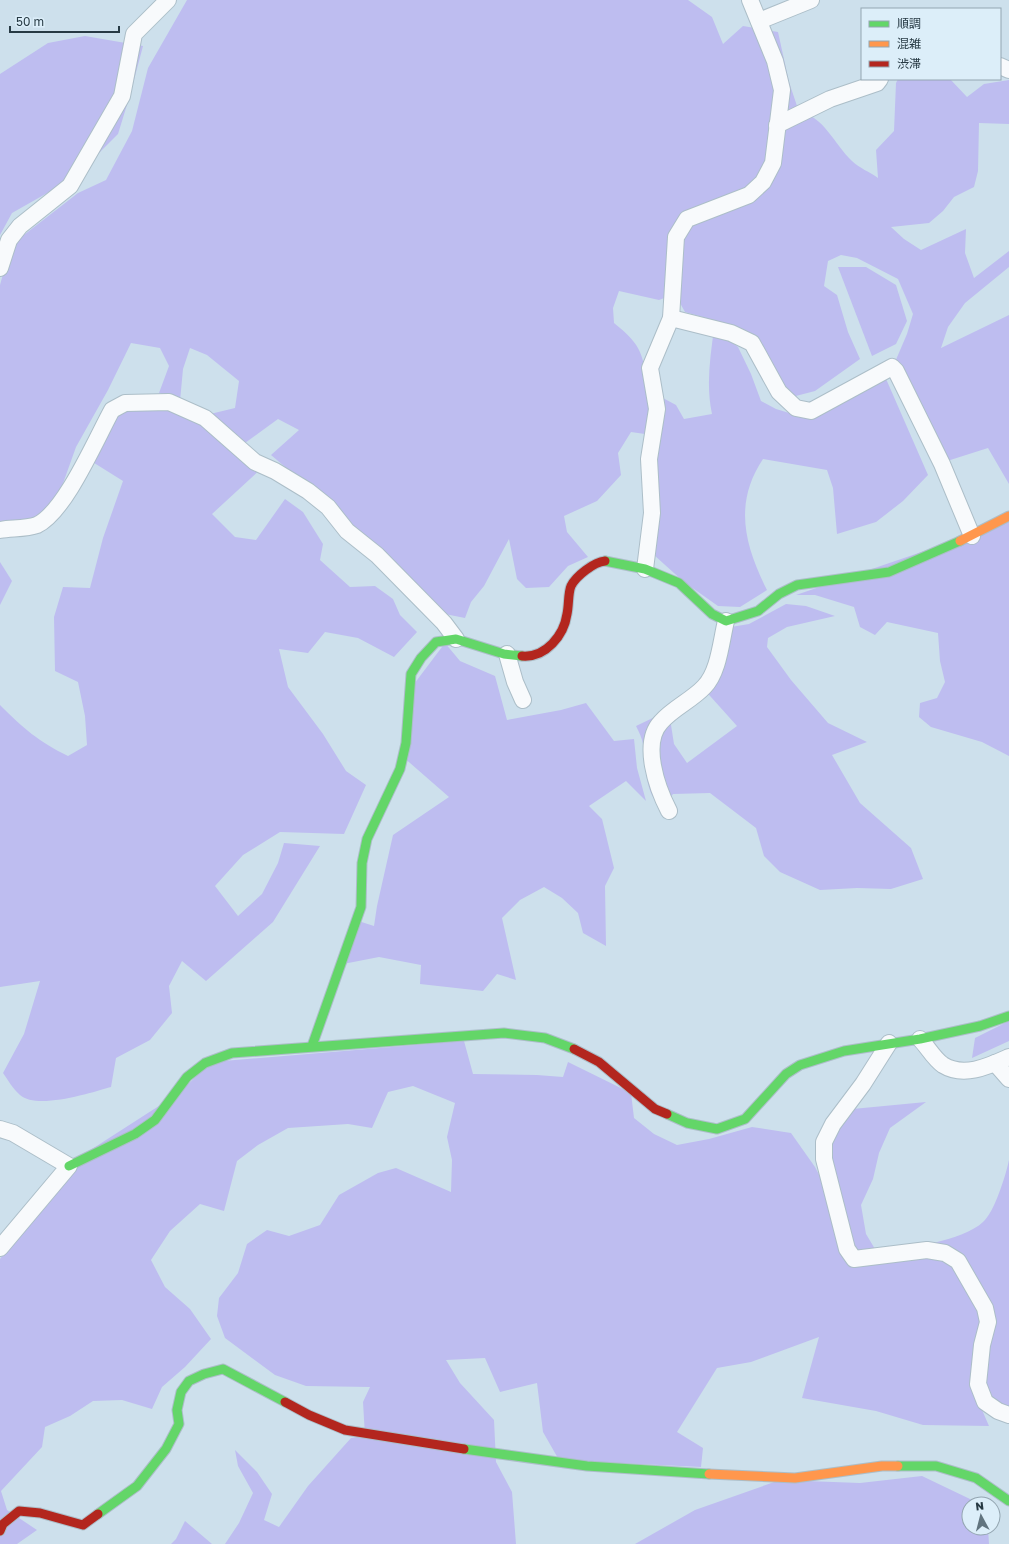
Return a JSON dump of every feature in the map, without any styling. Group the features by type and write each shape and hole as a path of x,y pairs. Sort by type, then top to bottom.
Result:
{"street":[{"path":"0,268 9,240 20,226 70,186 122,96 134,34 168,0"},
{"path":"645,569 652,513 649,459 657,409 650,368 671,318 676,237 688,219 749,194 763,182 773,163 782,90 775,61 750,0"},
{"path":"759,21 811,0"},
{"path":"777,125 830,99 877,83 879,80"},
{"path":"671,318 731,333 752,343 779,392 796,408 811,411 892,367 896,371 942,464 972,536"},
{"path":"0,530 36,525 50,515 68,493 112,410 126,403 169,402 205,418 255,462 275,471 295,483 328,507 347,531 377,555 444,623 456,639"},
{"path":"312,1046 361,907 362,863 367,838 400,768 406,743 411,674 421,658 436,642 456,639 507,654 528,656 543,651 558,639 567,616 571,586 586,569 604,561 645,569 679,583 712,614 726,621 743,617 758,611 780,594 797,585 889,572 972,536 1009,516"},
{"path":"669,811 657,785 652,755 652,735 660,722 704,687 714,672 726,621"},
{"path":"507,654 515,682 523,700"},
{"path":"0,1248 69,1166 134,1134 155,1120 187,1078 205,1063 232,1053 474,1034 504,1033 546,1038 574,1049 599,1062 655,1109 687,1123 717,1129 745,1119 786,1074 800,1065 844,1051 980,1026 1009,1016"},
{"path":"920,1038 942,1064 956,1070 976,1070 1002,1060 1009,1079"},
{"path":"889,1043 833,1124 824,1142 824,1159 847,1250 854,1258 927,1250 945,1254 958,1261 985,1308 988,1322 982,1345 978,1384 985,1402 998,1411 1009,1415"},
{"path":"0,1129 13,1133 69,1166"},
{"path":"0,1531 3,1524 19,1511 40,1513 83,1525 137,1486 166,1449 179,1424 177,1410 181,1392 189,1381 204,1374 223,1369 309,1415 345,1430 469,1450 587,1466 736,1476 795,1478 882,1466 936,1466 976,1478 1009,1501"}],"shaded area":[{"path":"187,0 688,0 712,17 723,44 743,26 778,32 789,82 799,112 807,114 815,119 822,125 852,161 878,178 876,150 894,131 896,83 898,80 951,80 967,97 984,84 1009,80 1009,124 979,123 978,171 974,187 954,197 943,211 929,223 891,227 904,239 921,250 966,229 965,253 974,278 1009,251 1009,267 965,303 948,327 941,348 1009,315 1009,484 988,448 944,462 895,362 907,334 913,314 898,279 857,258 841,255 828,261 824,286 837,295 848,332 860,359 815,391 792,397 724,323 685,312 675,294 659,300 619,291 613,308 614,323 631,338 643,359 648,390 676,405 684,419 712,414 709,382 714,329 738,347 751,374 761,401 776,409 809,419 883,372 928,475 903,501 876,522 837,534 833,488 827,470 763,459 748,492 745,509 748,541 759,574 767,590 740,607 718,606 684,582 654,555 641,456 645,434 631,432 618,453 621,475 597,501 564,516 567,532 588,557 568,566 549,587 526,588 517,579 509,539 484,586 471,602 465,618 430,611 297,477 271,455 299,430 278,419 245,443 206,415 235,408 239,381 207,355 190,348 183,369 180,401 159,393 169,366 160,348 131,343 108,390 76,447 61,489 40,518 0,530 0,285 11,245 78,193 106,180 132,131 148,68"},
{"path":"85,36 143,46 118,134 87,165 49,192 12,213 0,235 0,74 48,43"},
{"path":"838,267 866,267 896,285 907,321 896,344 872,356"},
{"path":"143,402 180,413 227,440 264,466 212,514 235,537 256,540 285,499 303,512 323,544 320,560 350,587 375,586 393,599 400,615 417,632 394,657 358,638 325,632 308,653 279,649 288,687 323,734 346,771 366,785 344,834 280,832 243,855 215,886 238,916 262,894 278,863 284,843 320,846 273,922 206,981 182,961 169,986 172,1013 150,1040 116,1058 111,1087 64,1099 38,1101 28,1099 20,1095 3,1073 24,1034 40,981 0,987 0,705 32,734 68,756 87,745 85,716 78,682 55,671 54,617 63,587 90,588 103,538 123,481 83,456 103,420"},
{"path":"1009,522 1009,756 982,742 931,727 919,717 920,703 937,698 945,682 940,661 938,633 887,622 875,635 860,627 854,607 815,595 796,595"},
{"path":"0,562 12,581 0,605"},
{"path":"786,604 806,606 835,616 787,627 768,638 767,647 791,680 828,723 867,742 832,755 860,803 911,848 923,879 891,889 857,888 820,890 780,872 764,856 756,828 710,793 673,794 662,808 652,794 647,778 643,742 636,726 659,715 671,725 674,744 687,763 737,726 702,687 731,627 749,624"},
{"path":"445,643 460,661 495,676 507,720 561,710 586,703 614,741 634,739 637,768 646,801 626,781 589,806 602,819 614,868 605,886 606,946 583,933 578,913 562,898 544,887 520,900 502,918 516,980 497,974 483,991 420,984 421,965 379,957 338,965 352,919 374,926 393,835 449,797 402,756 405,696"},
{"path":"1009,1021 1009,1041 972,1058 975,1038"},
{"path":"464,1041 473,1074 563,1077 568,1062 631,1093 634,1118 654,1134 677,1145 709,1139 752,1127 791,1133 815,1167 826,1188 826,1120 842,1110 926,1102 890,1128 879,1153 873,1179 861,1205 866,1234 878,1254 934,1243 974,1229 983,1222 991,1211 1002,1184 1009,1160 1009,1420 976,1396 989,1426 923,1425 876,1411 802,1398 819,1337 751,1362 717,1368 677,1432 703,1448 701,1467 559,1460 543,1432 537,1383 500,1392 485,1358 446,1360 460,1383 494,1420 496,1462 512,1492 516,1544 225,1544 239,1523 253,1493 238,1466 235,1450 257,1472 272,1494 264,1520 279,1527 308,1486 351,1438 365,1436 363,1402 370,1387 306,1386 275,1375 225,1338 217,1316 219,1298 238,1273 247,1244 267,1230 289,1236 320,1225 339,1195 378,1173 396,1168 451,1192 452,1160 447,1137 455,1103 413,1086 388,1092 372,1128 348,1124 288,1128 258,1145 237,1161 224,1211 200,1204 170,1231 151,1260 165,1287 190,1309 211,1339 185,1367 162,1387 152,1409 122,1400 93,1401 70,1416 45,1427 42,1447 1,1491 7,1510 37,1530 17,1544 0,1544 0,1259 33,1214 92,1149 179,1093 211,1062"},
{"path":"922,1476 964,1496 961,1496 961,1536 988,1536 989,1544 635,1544 695,1510 780,1480 860,1483"},
{"path":"185,1521 212,1544 171,1544 176,1539"}],"traffic: fast":[{"path":"605,561 645,569 679,583 712,614 726,621 758,611 779,594 797,585 889,572 960,541"},
{"path":"312,1046 361,907 362,863 367,839 400,769 406,743 411,674 421,658 436,642 456,639 504,654 522,656"},
{"path":"667,1114 687,1123 717,1129 745,1119 786,1074 800,1065 844,1051 920,1039 980,1026 1009,1016"},
{"path":"69,1166 135,1134 155,1120 187,1077 205,1063 232,1053 504,1033 545,1038 574,1049"},
{"path":"98,1514 137,1486 166,1449 179,1424 177,1410 181,1392 189,1381 204,1374 223,1369 285,1402"},
{"path":"464,1449 587,1466 709,1474"},
{"path":"898,1466 936,1466 976,1478 1009,1501"}],"traffic: slow":[{"path":"960,541 1009,516"},
{"path":"709,1474 795,1478 882,1466 898,1466"}],"traffic: jam":[{"path":"522,656 531,656 539,653 552,644 558,637 565,622 570,589 573,582 591,567 605,561"},
{"path":"574,1049 599,1062 655,1109 667,1114"},
{"path":"285,1402 309,1415 345,1430 464,1449"},
{"path":"0,1531 3,1524 19,1511 40,1513 83,1525 98,1514"}]}
